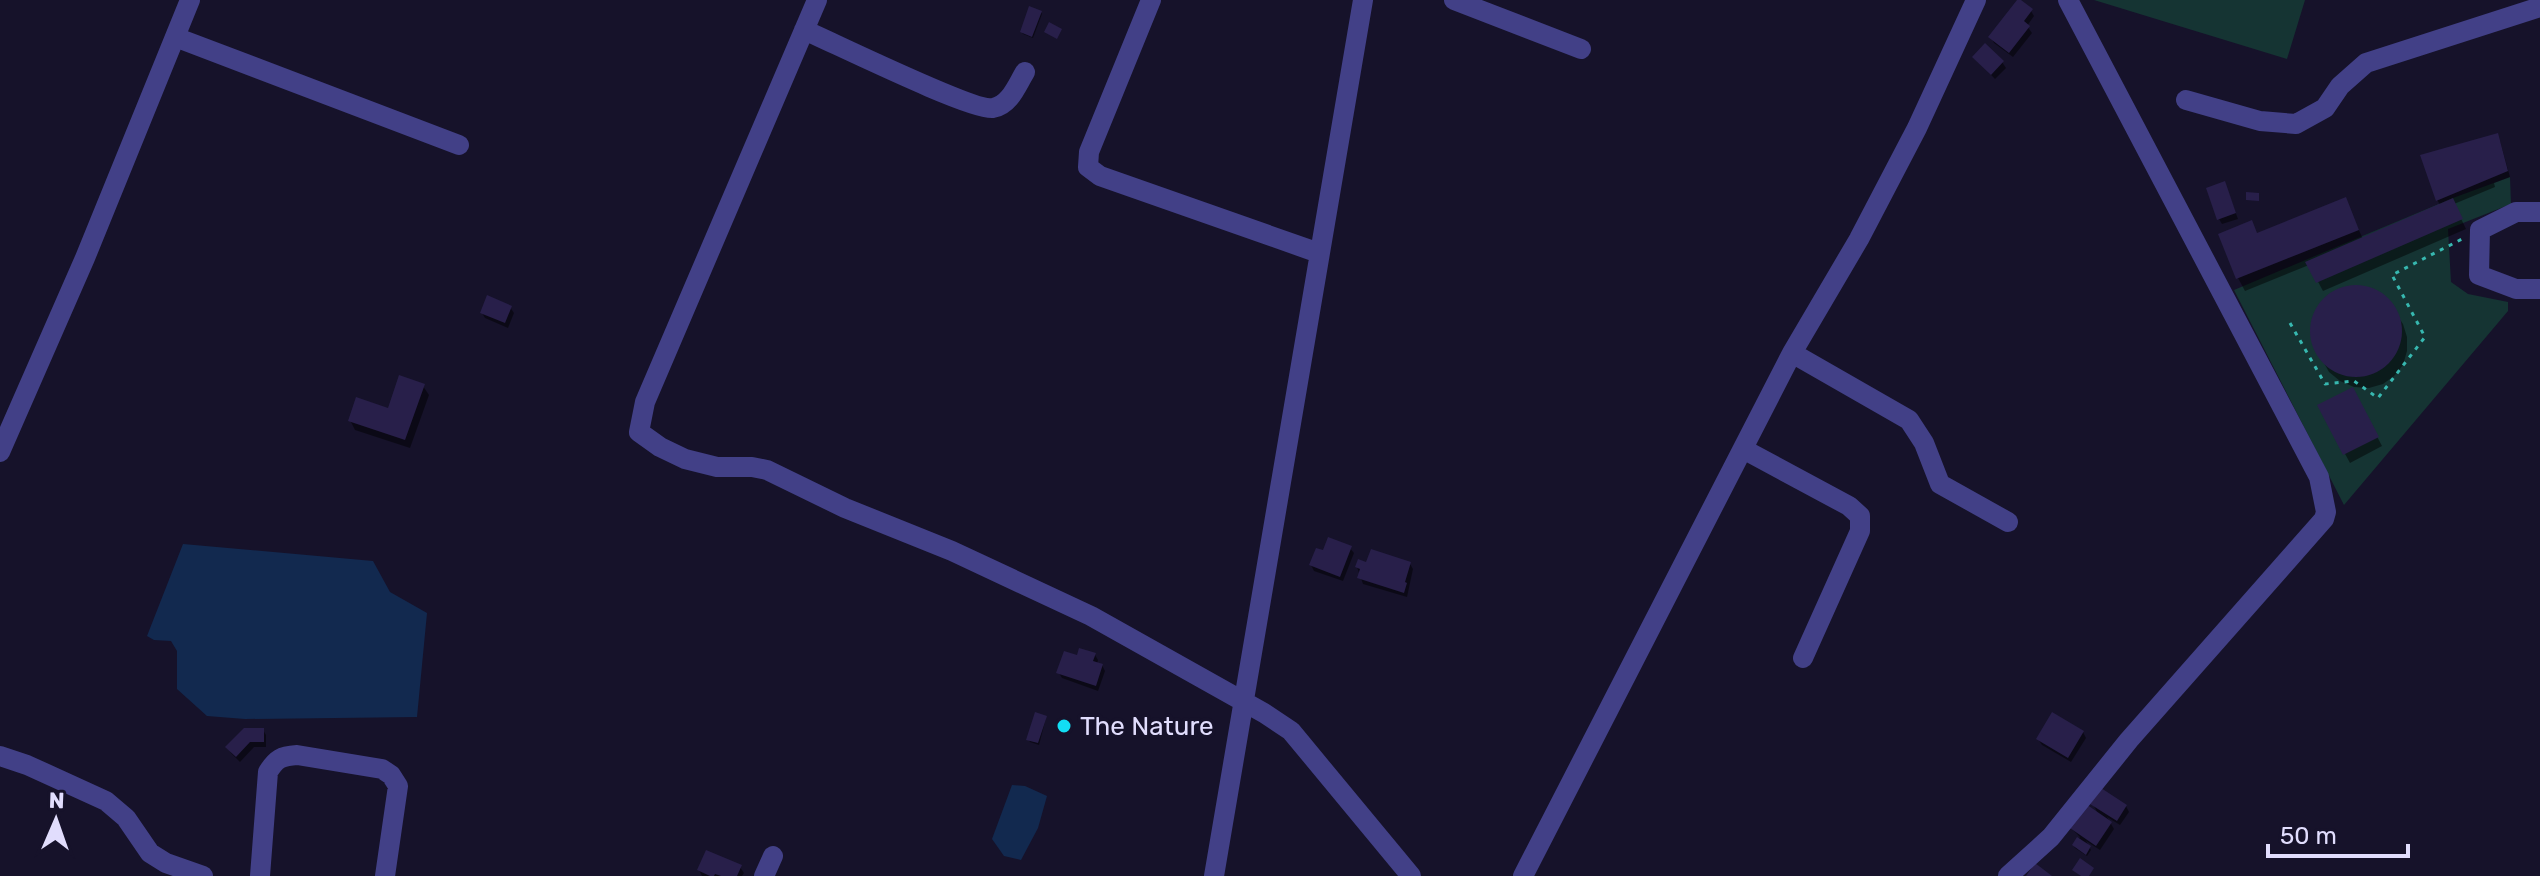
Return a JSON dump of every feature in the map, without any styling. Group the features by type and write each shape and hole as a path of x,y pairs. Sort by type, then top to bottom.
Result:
{"street":[{"path":"0,452 85,258 190,0"},
{"path":"817,0 645,402 639,432 685,459 717,467 767,470 845,508 952,551 1091,616 1242,701 1291,731 1411,876"},
{"path":"1151,0 1089,152 1088,167 1100,176 1319,253"},
{"path":"1214,876 1363,0"},
{"path":"1454,0 1581,49"},
{"path":"1523,876 1792,353 1888,183 1976,0"},
{"path":"2008,876 2051,837 2129,740 2324,519 2326,512 2319,477 2068,0"},
{"path":"2186,100 2260,121 2296,124 2325,108 2340,86 2366,63 2540,7"},
{"path":"804,30 983,108 996,108 1008,100 1025,72"},
{"path":"175,37 459,145"},
{"path":"2540,212 2516,212 2480,230 2479,275 2516,289 2540,289"},
{"path":"1792,353 1909,420 1924,443 1940,484 2008,522"},
{"path":"1743,449 1849,506 1860,516 1860,531 1803,658"},
{"path":"260,876 268,772 275,760 297,755 382,769 391,775 398,786 385,876"},
{"path":"0,756 106,801 126,818 150,853 166,863 203,876"},
{"path":"764,876 773,856"}],"path":[{"path":"2290,323 2325,384 2354,381 2378,398 2425,337 2392,275 2480,230"}],"green space":[{"path":"2094,0 2305,0 2287,59"},
{"path":"2510,177 2511,204 2448,229 2451,282 2468,294 2508,302 2508,311 2344,505 2234,290"}],"water":[{"path":"183,544 373,561 390,592 427,613 417,717 245,719 207,716 177,689 177,651 171,641 154,640 147,636"},
{"path":"1012,785 1025,786 1047,796 1038,828 1021,860 1004,856 992,839"}],"building":[{"path":"2017,0 2033,9 2024,21 2030,26 2009,53 1988,37"},
{"path":"1029,6 1042,11 1032,37 1020,32"},
{"path":"1049,22 1062,29 1057,39 1044,32"},
{"path":"1985,43 2004,61 1991,75 1972,57"},
{"path":"2498,133 2508,171 2436,201 2420,155"},
{"path":"2225,181 2236,213 2217,220 2206,188"},
{"path":"2246,192 2259,193 2259,201 2246,200"},
{"path":"2346,197 2359,230 2236,279 2218,234 2252,220 2257,233"},
{"path":"2453,198 2463,219 2316,283 2305,262"},
{"path":"2356,285 2373,289 2388,299 2398,314 2402,331 2398,348 2388,363 2373,373 2356,377 2339,373 2324,363 2314,348 2310,331 2314,314 2324,299 2339,289"},
{"path":"487,295 512,306 505,323 480,313"},
{"path":"399,375 425,384 405,440 348,421 356,397 388,408"},
{"path":"2353,387 2379,437 2343,455 2317,405"},
{"path":"1328,537 1352,546 1340,577 1309,565 1316,548 1323,550"},
{"path":"1371,549 1411,562 1404,593 1357,578 1360,569 1355,567 1358,559 1366,562"},
{"path":"1079,648 1096,653 1093,661 1103,664 1096,686 1056,673 1064,651 1077,655"},
{"path":"1035,712 1047,716 1038,743 1026,740"},
{"path":"2052,712 2084,731 2068,758 2036,739"},
{"path":"244,728 264,728 264,742 250,742 236,757 225,747"},
{"path":"2101,788 2127,805 2117,821 2090,804"},
{"path":"2083,802 2112,822 2096,846 2067,826"},
{"path":"2077,837 2091,846 2086,855 2072,845"},
{"path":"706,850 742,865 737,876 710,876 697,870"},
{"path":"2080,858 2094,868 2089,876 2081,876 2072,870"},
{"path":"2035,863 2052,876 2026,876"}],"place":[{"name":"The Nature","path":"1064,726"}]}
